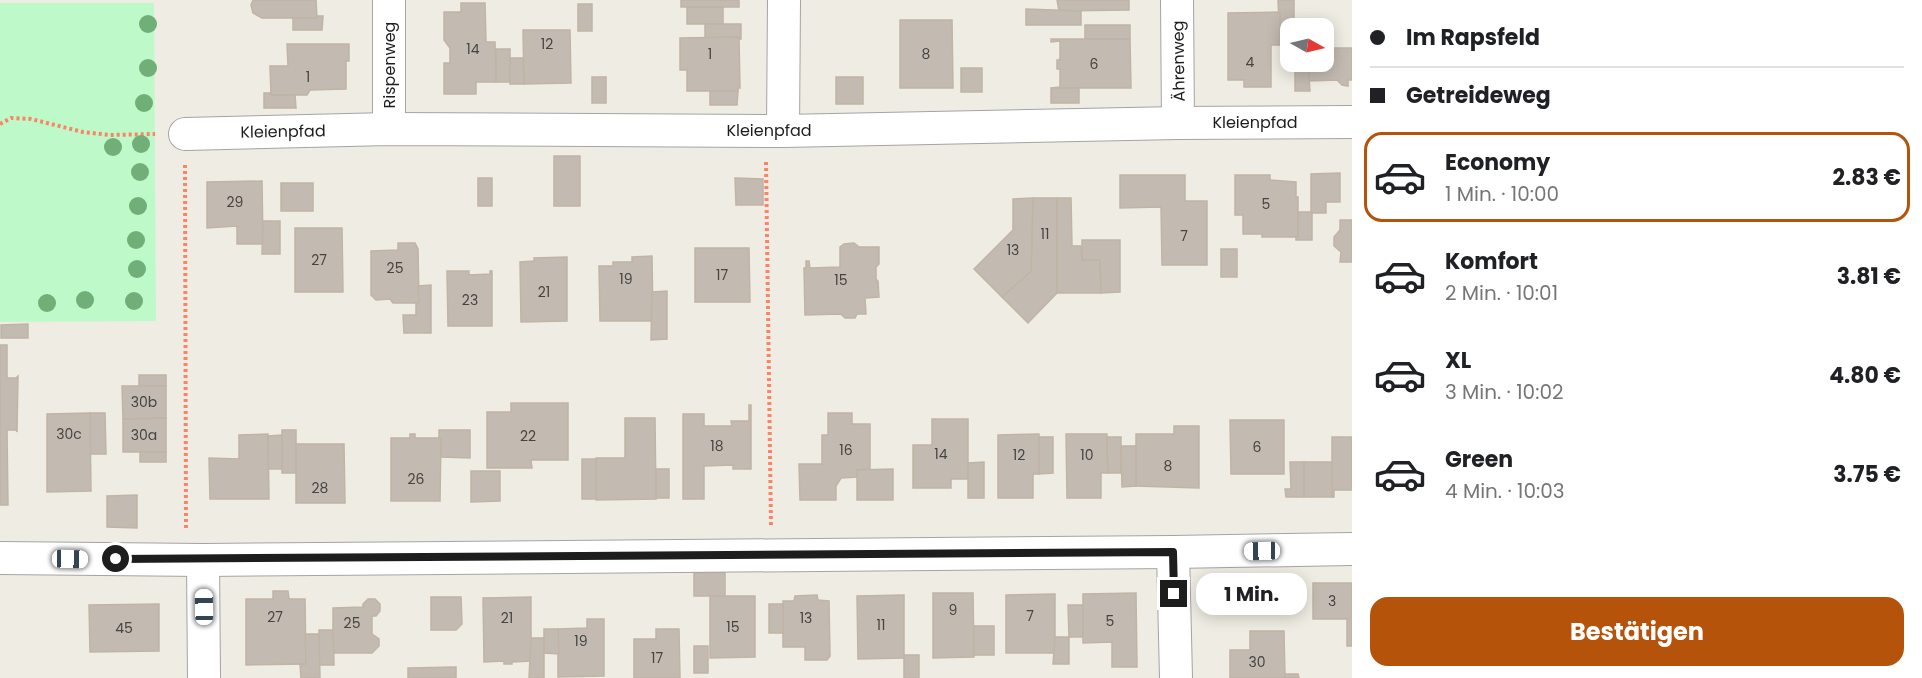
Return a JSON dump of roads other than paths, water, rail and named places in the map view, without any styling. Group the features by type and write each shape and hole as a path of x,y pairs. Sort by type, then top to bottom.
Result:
{"street":[{"name":"Rispenweg","path":"389,0 389,129"},
{"path":"774,131 784,0"},
{"name":"Ährenweg","path":"1177,0 1178,123"},
{"name":"Kleienpfad","path":"185,134 389,129 774,131 1352,122"},
{"path":"0,558 195,560 1352,549"},
{"path":"1173,552 1176,678"},
{"path":"195,560 204,678"}]}
